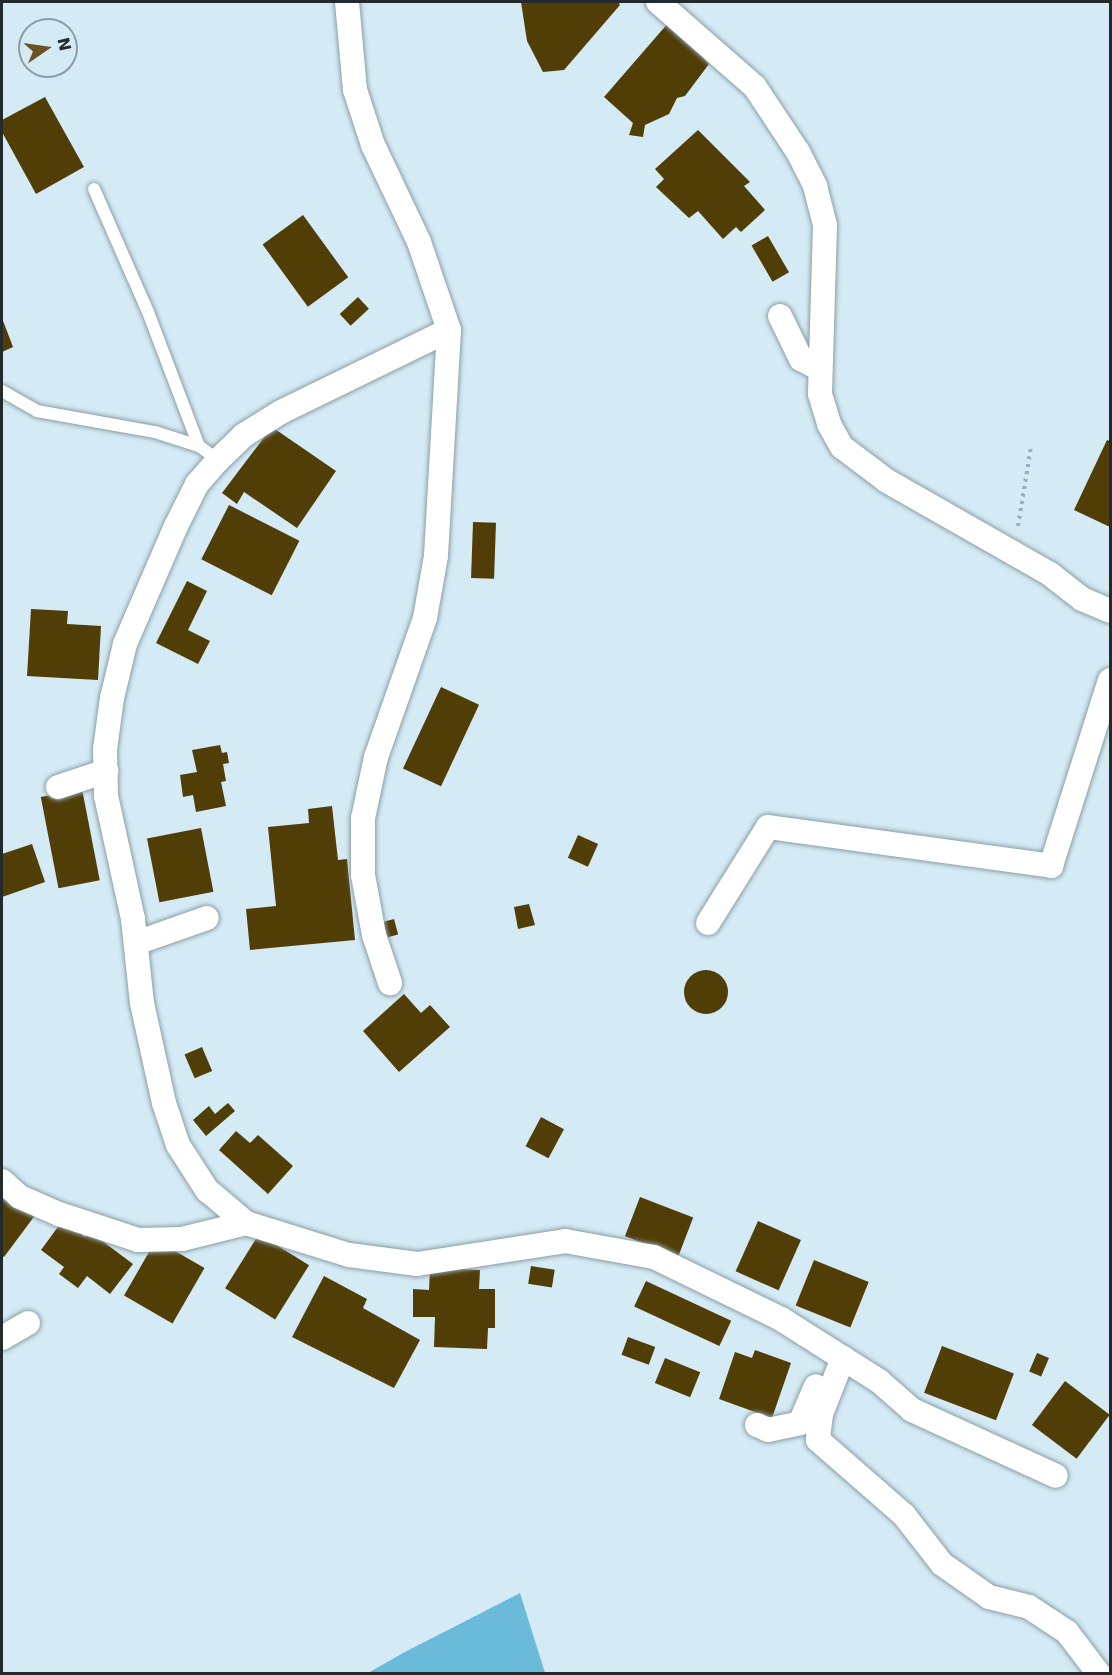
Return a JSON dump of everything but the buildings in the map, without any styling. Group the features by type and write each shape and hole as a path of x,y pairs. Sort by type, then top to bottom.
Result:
{"street":[{"path":"347,2 355,90 374,145 419,242 449,330 436,556 425,618 376,757 363,818 363,875 374,936 390,983"},
{"path":"658,2 754,87 798,152 814,186 825,225 820,394 829,424 842,447 858,462 1015,553 1083,599 1110,611"},
{"path":"780,316 801,359 820,369"},
{"path":"449,330 281,412 244,435 218,460 197,484 186,505 125,644 112,698 106,796 136,943 142,1003 164,1103 178,1145 207,1190 246,1223 349,1255 417,1264 565,1242 654,1257 718,1286 836,1354 879,1381 912,1410 1056,1476"},
{"path":"708,924 768,827 1051,866 1110,680"},
{"path":"58,788 106,771"},
{"path":"136,943 207,918"},
{"path":"2,1181 20,1197 59,1214 138,1240 182,1239 246,1223"},
{"path":"2,1338 28,1323"},
{"path":"757,1425 768,1430 800,1424 836,1354"},
{"path":"836,1354 821,1414 818,1440 904,1515 942,1563 989,1597 1029,1607 1067,1632 1099,1674"}],"lane":[{"path":"94,189 152,322 199,446"},
{"path":"2,391 37,411 155,432 199,446 218,460"}],"path":[{"path":"1015,553 1024,470 1031,447"}],"shaded area":[{"path":"520,1593 545,1673 368,1673 403,1653"}]}
